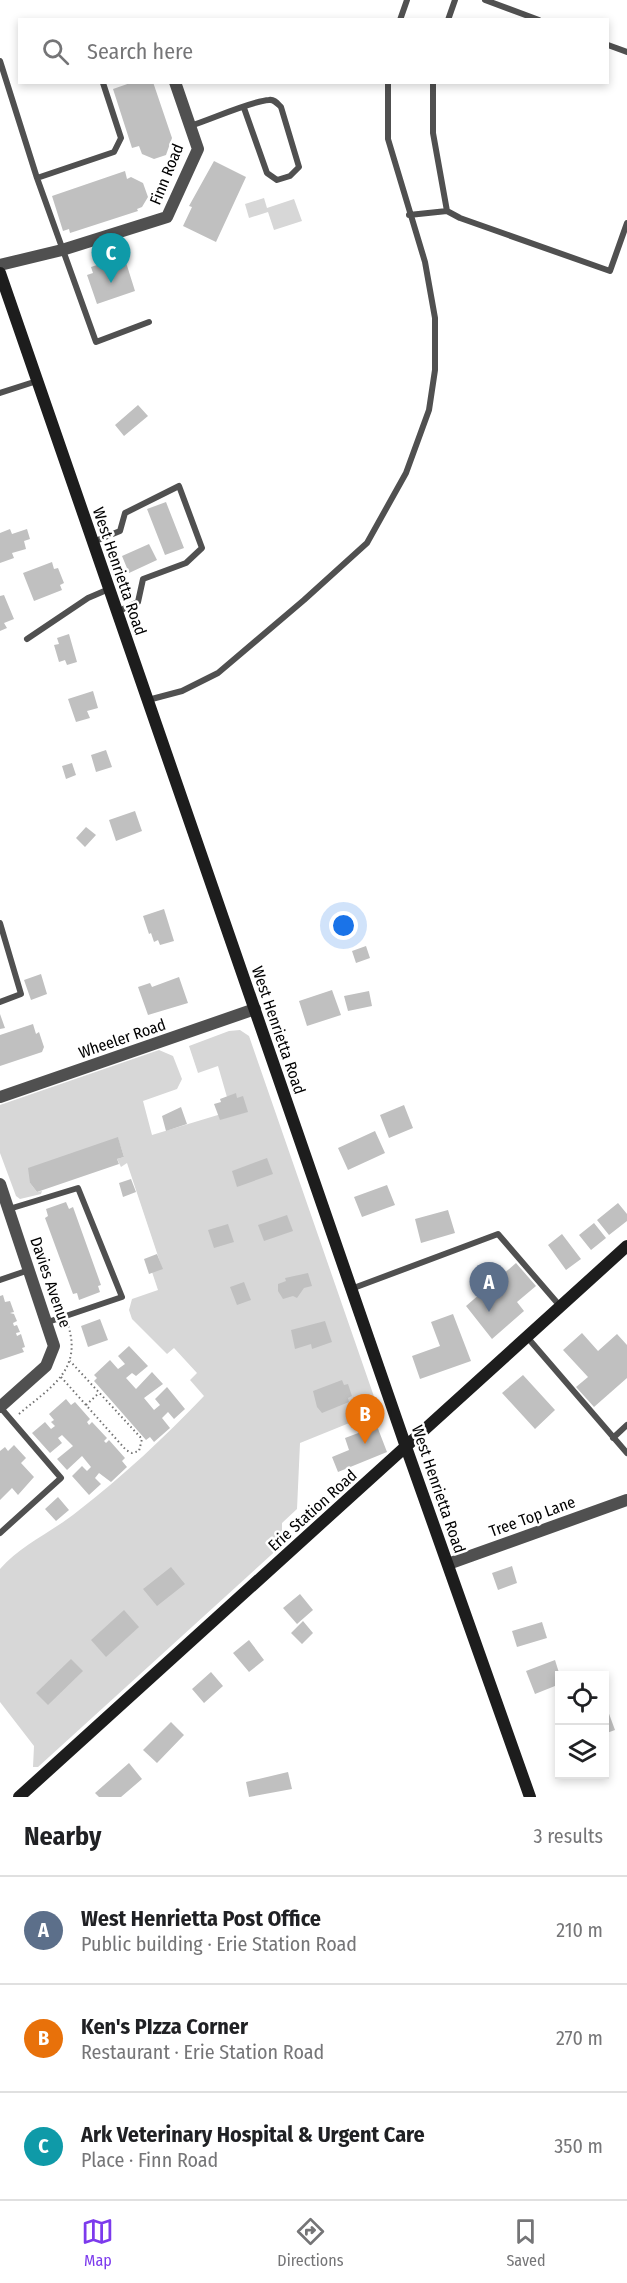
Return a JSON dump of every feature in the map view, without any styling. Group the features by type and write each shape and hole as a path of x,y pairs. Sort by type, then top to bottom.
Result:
{"main road":[{"name":"West Henrietta Road","path":"0,273 351,1289 530,1797"},
{"name":"Erie Station Road","path":"19,1797 627,1246"}],"street":[{"name":"Finn Road","path":"0,265 62,250 167,217 198,149 176,84"},
{"name":"Wheeler Road","path":"0,1097 255,1009"},
{"name":"Davies Avenue","path":"0,1184 48,1322 54,1346 46,1366 0,1407"},
{"name":"Tree Top Lane","path":"448,1564 627,1500"}],"lane":[{"path":"401,18 407,0"},
{"path":"449,18 455,0"},
{"path":"485,0 534,18"},
{"path":"609,45 627,52"},
{"path":"0,61 37,178 96,342 149,322"},
{"path":"37,178 114,152 118,147 121,138 104,84"},
{"path":"148,700 182,691 219,673 304,600 367,543 406,473 429,410 435,370 435,318 425,262 388,139 388,84"},
{"path":"432,84 433,133 447,211"},
{"path":"190,126 270,99 281,106 299,167 296,172 278,180 267,173 244,108"},
{"path":"409,215 447,211 460,218 610,271 627,223"},
{"path":"0,393 37,381"},
{"path":"93,542 120,531 125,513 179,486 202,548 186,563 143,579 138,602 117,612"},
{"path":"27,639 88,598 109,589"},
{"path":"0,923 21,994 0,1002"},
{"path":"9,1209 78,1188 122,1297 48,1322"},
{"path":"351,1289 498,1234 561,1306"},
{"path":"0,1280 30,1270"},
{"path":"527,1337 627,1453"},
{"path":"0,1407 61,1478 0,1533"},
{"path":"613,1438 627,1425"}],"path":[{"path":"61,1377 126,1450 132,1453 139,1451 142,1439 70,1360"},
{"path":"86,1405 99,1393"}],"shaded area":[{"path":"264,198 267,208 294,199 302,221 274,230 268,212 249,218 245,204"},
{"path":"240,1030 249,1036 379,1411 300,1443 297,1509 282,1523 282,1545 38,1767 33,1767 34,1746 0,1702 0,1569 17,1553 68,1519 111,1484 204,1396 190,1380 197,1373 174,1348 167,1354 132,1319 129,1310 132,1299 158,1290 152,1272 162,1268 127,1163 121,1167 117,1159 124,1157 118,1138 30,1183 37,1192 42,1191 41,1194 20,1199 16,1196 0,1153 0,1105 159,1050 173,1056 182,1079 177,1089 143,1101 152,1135 231,1111 218,1066 198,1073 189,1046 229,1031"}],"building":[{"path":"127,84 154,84 172,138 166,155 154,159 142,154 139,146 132,148 113,89"},
{"path":"214,161 246,177 216,242 183,226 192,207 189,206"},
{"path":"125,171 127,179 131,177 143,183 148,197 142,207 137,209 138,211 70,233 69,229 63,231 52,196"},
{"path":"124,256 135,291 97,304 87,275 93,273 91,267"},
{"path":"138,405 148,416 124,436 115,425"},
{"path":"166,502 184,548 165,555 147,509"},
{"path":"10,529 12,534 27,529 30,539 24,541 26,549 12,553 14,558 0,563 0,533"},
{"path":"149,544 157,560 129,573 122,556"},
{"path":"52,562 54,569 58,568 64,583 60,585 62,590 34,601 23,573"},
{"path":"4,595 14,619 4,623 7,628 0,631 0,596"},
{"path":"69,634 77,662 67,665 65,660 59,662 54,645 59,644 57,638"},
{"path":"93,691 98,708 87,711 90,718 76,722 68,699"},
{"path":"106,750 112,767 96,772 91,755"},
{"path":"72,763 76,775 66,779 62,766"},
{"path":"135,811 142,831 116,841 109,820"},
{"path":"86,827 96,835 85,847 76,838"},
{"path":"164,909 174,941 160,945 158,940 154,942 151,933 149,934 143,916"},
{"path":"366,946 370,958 356,963 352,951"},
{"path":"41,974 47,994 31,1000 24,980"},
{"path":"179,977 188,1003 148,1015 138,987 150,983 152,987"},
{"path":"332,990 341,1015 307,1026 299,1001"},
{"path":"369,991 372,1006 348,1011 344,996"},
{"path":"0,1014 5,1028 0,1029"},
{"path":"33,1024 36,1034 39,1032 44,1047 42,1052 0,1066 0,1035"},
{"path":"236,1093 237,1098 243,1096 248,1112 220,1120 214,1104"},
{"path":"404,1105 413,1128 389,1138 380,1115"},
{"path":"181,1107 187,1124 166,1131 162,1116"},
{"path":"375,1131 385,1153 348,1170 338,1148"},
{"path":"118,1137 124,1157 117,1159 119,1164 37,1192 30,1183 28,1168"},
{"path":"267,1158 273,1174 237,1187 232,1171"},
{"path":"131,1179 136,1192 123,1197 119,1183"},
{"path":"387,1185 395,1205 362,1217 354,1197"},
{"path":"66,1202 69,1209 73,1207 101,1285 98,1286 100,1292 79,1300 77,1293 73,1294 45,1218 48,1216 46,1209"},
{"path":"618,1203 627,1214 627,1221 609,1235 597,1220"},
{"path":"448,1210 455,1233 421,1243 415,1219"},
{"path":"287,1215 293,1231 264,1241 258,1225"},
{"path":"594,1223 606,1238 591,1250 579,1235"},
{"path":"228,1224 234,1242 214,1248 208,1230"},
{"path":"562,1234 581,1259 566,1270 548,1245"},
{"path":"157,1254 163,1269 149,1274 144,1259"},
{"path":"516,1263 536,1286 517,1302 524,1311 492,1339 466,1306"},
{"path":"308,1273 312,1286 304,1288 297,1298 293,1296 283,1299 278,1291 278,1284 286,1281 285,1278"},
{"path":"244,1282 251,1300 237,1305 230,1287"},
{"path":"3,1295 5,1302 10,1301 14,1312 10,1313 14,1314 17,1321 13,1323 14,1326 17,1325 20,1332 16,1333 17,1336 21,1334 25,1347 22,1348 24,1352 0,1360 0,1296"},
{"path":"453,1314 471,1361 420,1379 412,1356 440,1346 431,1322"},
{"path":"100,1319 108,1340 88,1347 81,1326"},
{"path":"325,1321 332,1342 312,1349 311,1344 295,1349 291,1330"},
{"path":"582,1333 598,1351 617,1334 627,1345 627,1378 594,1407 576,1387 588,1377 563,1350"},
{"path":"129,1346 148,1366 136,1376 132,1373 126,1378 136,1389 152,1372 163,1384 144,1398 154,1410 160,1405 155,1399 167,1387 185,1409 174,1419 168,1412 162,1418 170,1428 154,1442 150,1437 146,1440 94,1381 97,1378 94,1375 110,1360 118,1369 125,1364 118,1356"},
{"path":"523,1375 555,1410 535,1429 502,1393"},
{"path":"342,1380 344,1385 348,1384 352,1396 348,1398 349,1402 322,1413 317,1407 313,1391"},
{"path":"66,1399 71,1405 75,1402 90,1419 87,1422 89,1425 92,1422 107,1438 104,1441 106,1443 109,1440 125,1458 122,1461 127,1467 111,1482 99,1473 95,1478 101,1484 89,1495 72,1476 82,1466 87,1471 91,1467 82,1456 67,1470 57,1459 73,1446 62,1435 58,1438 62,1443 50,1453 32,1433 45,1422 51,1429 55,1426 49,1414"},
{"path":"377,1426 387,1452 338,1472 332,1457 349,1450 345,1438"},
{"path":"14,1445 26,1458 21,1463 34,1477 18,1495 12,1488 0,1500 0,1451 5,1447 8,1451"},
{"path":"58,1497 69,1510 56,1521 45,1509"},
{"path":"512,1566 517,1583 498,1590 492,1573"},
{"path":"171,1567 185,1584 157,1606 143,1589"},
{"path":"300,1594 313,1610 297,1624 283,1608"},
{"path":"124,1610 139,1627 106,1657 91,1640"},
{"path":"303,1621 313,1633 302,1644 291,1633"},
{"path":"542,1622 547,1638 517,1647 512,1631"},
{"path":"249,1640 264,1660 249,1672 233,1653"},
{"path":"71,1659 83,1671 48,1705 36,1693"},
{"path":"555,1660 558,1671 555,1671 555,1686 535,1694 526,1671"},
{"path":"211,1672 223,1686 204,1703 192,1689"},
{"path":"609,1714 615,1730 609,1732"},
{"path":"171,1722 184,1735 157,1763 143,1750"},
{"path":"129,1763 142,1779 121,1797 99,1797 95,1793"},
{"path":"288,1772 292,1789 249,1797 246,1782"}],"place":[{"name":"Ark Veterinary Hospital & Urgent Care","path":"111,283"},
{"name":"West Henrietta Post Office","path":"489,1312"},
{"name":"Ken's PIzza Corner","path":"365,1444"}]}
